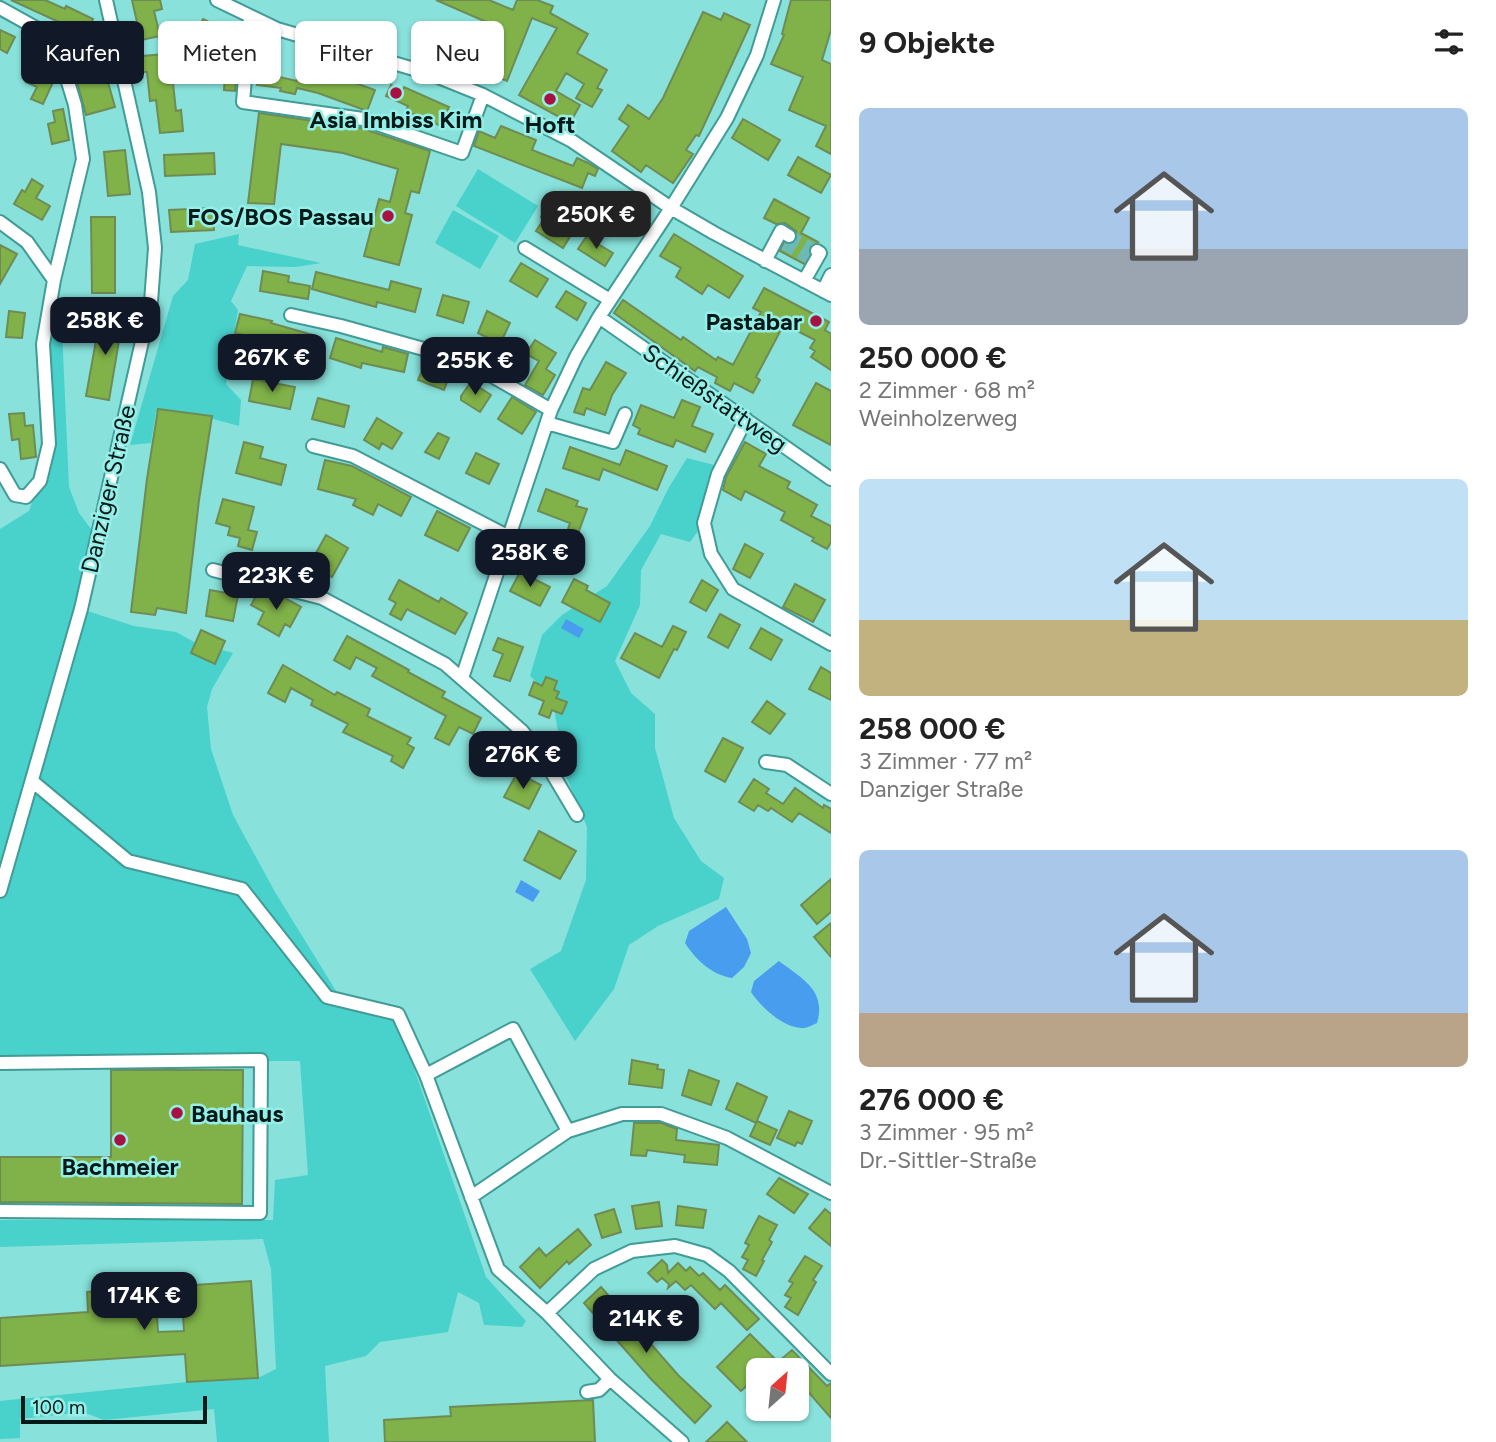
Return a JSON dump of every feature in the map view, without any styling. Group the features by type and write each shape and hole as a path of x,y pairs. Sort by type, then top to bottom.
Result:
{"street":[{"path":"217,0 250,18 298,36 430,75 483,94 572,141 671,208 827,293 831,275"},
{"path":"462,678 551,410 599,317 727,118 757,55 774,0"},
{"name":"Danziger Straße","path":"0,891 80,609 150,302 155,248 149,192 106,1"},
{"path":"0,8 36,28 61,59 75,105 83,159 54,280 43,344 49,444 40,481 26,497 15,495 0,469"},
{"path":"250,18 243,102 363,119 462,153 483,94"},
{"path":"0,222 27,242 54,280"},
{"path":"765,261 783,240"},
{"path":"525,248 610,300"},
{"path":"804,281 815,258"},
{"path":"291,315 456,358 551,410"},
{"name":"Schießstattweg","path":"599,317 831,479"},
{"path":"547,423 613,442 625,414"},
{"path":"746,419 718,474 704,523 710,554 733,589 831,643"},
{"path":"313,446 353,456 509,537 575,557"},
{"path":"213,570 322,598 445,664 522,731 542,756 577,815"},
{"path":"766,762 787,765 831,794"},
{"path":"32,781 128,861 242,889 327,997 398,1014 426,1075 498,1269 547,1313 610,1379 682,1442"},
{"path":"426,1075 513,1029 568,1131"},
{"path":"0,1063 261,1060 260,1213 0,1212"},
{"path":"471,1197 568,1131 622,1114 661,1114 727,1138 831,1193"},
{"path":"547,1313 594,1269 632,1251 675,1246 707,1255 729,1272 754,1294 831,1374"},
{"path":"587,1392 599,1390 610,1379"}],"shaded area":[{"path":"478,169 538,206 515,243 456,206"},
{"path":"453,210 499,236 480,269 435,243"},
{"path":"239,234 238,245 321,263 296,267 247,266 231,301 238,310 226,384 241,400 239,426 195,414 156,412 151,443 130,445 173,296 188,280 195,244"},
{"path":"62,330 69,487 79,513 97,537 81,609 134,626 176,632 196,643 233,653 212,689 207,707 211,749 233,815 275,892 341,999 394,1010 486,1277 526,1321 522,1327 484,1325 479,1303 458,1292 448,1332 380,1342 366,1356 325,1366 329,1442 217,1442 214,1409 104,1420 83,1412 20,1419 20,1438 0,1439 0,1401 187,1382 258,1378 276,1369 271,1269 263,1239 0,1247 0,1220 273,1220 275,1180 308,1175 300,1061 0,1061 0,529 29,511 40,481 49,444 43,344"},
{"path":"687,458 718,466 701,527 690,542 661,534 641,570 640,605 615,661 631,693 655,714 655,748 674,818 701,861 724,878 719,899 658,926 629,945 614,989 575,1041 530,969 561,951 586,880 587,827 566,776 552,697 530,676 542,635 562,615 607,586 650,526"},
{"path":"566,619 584,629 579,638 561,628"},
{"path":"521,880 540,891 533,902 515,892"},
{"path":"726,907 747,939 751,953 744,967 732,978 705,966 685,943 689,931"},
{"path":"779,961 803,979 815,993 819,1012 817,1023 803,1028 786,1024 766,1009 751,992 754,981"}],"building":[{"path":"11,0 45,0 65,9 66,6 93,19 57,21"},
{"path":"132,0 160,0 162,9 154,11 158,36 144,39 144,21 137,21"},
{"path":"436,0 489,0 513,10 517,0 537,0 553,6 550,13 588,34 577,53 607,70 597,88 602,90 592,107 576,98 584,84 566,73 556,91 580,105 570,123 519,95 557,28 532,18 507,81 504,80 504,21 484,21"},
{"path":"791,0 831,0 831,30 822,60 831,64 831,154 816,146 826,126 789,110 803,77 771,64 784,35 782,34"},
{"path":"703,12 721,20 724,13 750,25 699,136 696,135 686,150 693,154 673,183 646,165 641,172 612,151 629,126 619,119 628,105 649,119 663,98"},
{"path":"0,30 15,37 7,53 0,49"},
{"path":"158,55 158,84 173,84 176,111 181,110 183,131 160,133 156,100 150,101 147,72 144,72 144,56"},
{"path":"281,77 295,81 295,84 358,84 375,90 367,111 297,88 295,94 280,91 281,88 257,85 281,84"},
{"path":"30,84 52,84 43,104 31,99 37,87"},
{"path":"78,84 108,84 115,107 86,115"},
{"path":"224,84 236,84 235,91 224,90"},
{"path":"391,85 403,90 404,87 449,107 441,126 406,111 408,106 386,96"},
{"path":"63,109 69,140 52,144 48,124 55,122 53,111"},
{"path":"259,113 361,128 430,151 419,193 411,191 405,213 412,215 399,265 364,256 379,199 390,202 398,169 343,153 281,144 274,204 248,203"},
{"path":"743,119 780,140 768,160 732,138"},
{"path":"501,126 536,140 532,150 573,166 577,158 588,163 598,169 595,176 588,173 582,188 474,146 479,131 495,138"},
{"path":"125,150 130,194 108,196 104,152"},
{"path":"214,153 215,174 165,176 164,155"},
{"path":"798,157 831,175 821,193 788,175"},
{"path":"32,179 43,186 36,198 50,206 42,220 14,204"},
{"path":"610,192 625,204 616,215 601,204"},
{"path":"774,199 809,218 801,233 818,242 809,247 809,255 804,264 780,251 784,243 789,245 796,241 796,231 785,223 776,224 764,218"},
{"path":"547,207 570,222 564,231 571,235 563,248 536,231 544,219 541,217"},
{"path":"212,208 214,230 171,232 169,210"},
{"path":"91,217 115,217 115,293 92,293"},
{"path":"674,234 743,276 729,298 708,285 702,294 676,277 681,268 660,256"},
{"path":"586,237 613,253 605,266 578,249"},
{"path":"0,245 17,254 0,284"},
{"path":"521,263 548,279 537,297 510,281"},
{"path":"263,271 289,276 288,282 310,286 308,299 260,291"},
{"path":"316,272 389,290 391,281 421,289 415,312 377,302 376,307 312,289"},
{"path":"764,288 829,322 825,330 831,334 831,370 811,357 815,351 810,348 815,340 784,324 756,377 760,380 753,393 734,383 730,391 715,383 717,377 698,367 695,371 614,313 623,300 681,340 683,337 716,360 718,357 733,365 761,312 753,308"},
{"path":"566,291 586,303 577,320 556,307"},
{"path":"443,295 469,302 463,323 437,315"},
{"path":"9,311 25,313 22,338 6,337"},
{"path":"487,311 510,323 500,344 478,333"},
{"path":"101,313 123,317 109,400 86,396"},
{"path":"240,314 272,321 271,323 313,335 307,355 283,349 284,344 235,333"},
{"path":"336,338 382,352 383,347 408,354 404,372 362,363 361,368 330,358"},
{"path":"535,340 556,353 546,369 555,375 543,395 525,385 539,361 526,354"},
{"path":"427,359 450,367 444,390 418,380"},
{"path":"606,362 626,373 612,395 605,415 586,408 584,415 574,412 583,388 590,390"},
{"path":"253,379 295,387 290,409 249,401"},
{"path":"471,382 491,395 480,412 461,400"},
{"path":"816,383 831,391 831,445 793,425"},
{"path":"512,397 536,412 522,434 498,419"},
{"path":"318,398 349,406 344,427 312,419"},
{"path":"682,400 700,407 692,426 713,434 705,452 676,440 673,447 659,442 638,434 640,429 633,425 641,405 674,418"},
{"path":"158,409 212,416 186,613 157,608 155,615 131,612"},
{"path":"24,413 25,426 33,425 36,457 21,459 19,439 12,440 9,414"},
{"path":"377,418 402,433 392,449 382,443 379,449 364,440"},
{"path":"438,433 449,438 439,459 425,452"},
{"path":"244,442 263,447 260,458 286,465 281,485 236,473"},
{"path":"745,442 766,454 759,466 790,482 787,488 817,505 811,516 831,526 831,542 827,549 812,541 814,538 781,520 785,512 745,491 741,500 723,490 726,477"},
{"path":"570,447 620,465 626,450 667,466 657,490 603,469 599,480 563,468"},
{"path":"476,453 499,464 489,484 466,473"},
{"path":"325,460 352,466 411,497 401,516 378,504 373,515 353,505 356,499 318,489"},
{"path":"546,489 578,501 576,506 587,509 576,539 566,535 570,523 538,511"},
{"path":"223,499 254,507 248,530 257,532 252,550 238,546 240,538 228,535 230,527 216,523"},
{"path":"437,511 470,528 458,551 425,535"},
{"path":"326,535 348,548 332,577 310,564"},
{"path":"745,544 763,554 750,578 733,569"},
{"path":"520,572 550,587 540,606 510,591"},
{"path":"574,579 588,586 586,590 610,603 600,622 562,602"},
{"path":"399,580 439,602 441,598 467,613 455,634 407,609 401,620 390,614 396,603 389,599"},
{"path":"702,580 718,590 706,611 690,602"},
{"path":"795,584 825,600 813,622 783,607"},
{"path":"210,590 238,595 233,621 206,616"},
{"path":"259,591 280,602 283,597 301,607 290,627 285,624 279,636 258,624 264,612 251,605"},
{"path":"720,614 740,625 728,648 708,637"},
{"path":"673,626 686,632 659,678 621,658 635,633 662,647"},
{"path":"761,628 782,640 771,660 750,648"},
{"path":"201,630 225,641 215,664 191,653"},
{"path":"347,636 445,692 442,697 481,718 473,734 459,727 449,745 435,738 446,716 372,676 377,668 356,657 350,669 334,660"},
{"path":"498,638 523,647 510,681 494,676 503,654 493,650"},
{"path":"283,665 335,695 337,692 370,709 367,716 411,738 407,744 414,748 403,768 391,761 393,756 343,732 348,724 311,705 313,700 291,688 285,702 268,693"},
{"path":"821,667 831,673 831,700 809,689"},
{"path":"546,677 557,681 554,690 559,692 556,698 567,702 562,714 552,710 549,718 539,714 544,701 529,695 534,682 542,686"},
{"path":"767,701 785,714 770,734 752,722"},
{"path":"723,738 743,748 725,782 705,771"},
{"path":"517,773 541,785 529,809 504,797"},
{"path":"754,779 769,789 766,793 783,804 795,788 823,808 824,805 831,809 831,833 799,813 792,822 771,808 768,811 758,805 754,811 739,802"},
{"path":"539,831 576,851 560,879 524,860"},
{"path":"831,879 831,912 817,924 801,905"},
{"path":"831,923 831,957 814,937"},
{"path":"632,1060 658,1065 657,1069 664,1070 662,1088 629,1084"},
{"name":"Bauhaus","path":"111,1070 243,1070 242,1204 0,1202 0,1157 111,1157"},
{"path":"689,1070 719,1081 711,1105 682,1095"},
{"path":"737,1083 767,1097 756,1123 726,1109"},
{"path":"789,1111 812,1121 802,1144 797,1142 795,1146 777,1138"},
{"path":"757,1121 777,1130 770,1145 750,1136"},
{"path":"634,1123 661,1123 677,1129 676,1140 719,1145 717,1165 684,1162 685,1155 647,1150 646,1156 631,1155"},
{"path":"779,1178 808,1194 794,1213 767,1194"},
{"path":"659,1202 662,1226 636,1229 632,1206"},
{"path":"678,1206 706,1210 703,1228 676,1225"},
{"path":"614,1209 621,1232 602,1238 595,1215"},
{"path":"825,1209 831,1214 831,1246 809,1228"},
{"path":"759,1216 777,1225 756,1276 743,1269 748,1260 742,1257 749,1245 745,1243"},
{"path":"578,1229 591,1245 569,1264 567,1261 540,1288 520,1267 539,1248 546,1256"},
{"path":"805,1256 822,1266 798,1315 785,1307 791,1298 785,1295 793,1283 789,1281"},
{"path":"662,1260 667,1265 668,1273 678,1263 686,1271 690,1267 699,1276 703,1273 720,1290 725,1285 759,1319 747,1330 721,1303 715,1309 691,1285 685,1290 676,1281 668,1288 669,1284 662,1278 657,1282 648,1273"},
{"path":"251,1281 258,1378 187,1382 185,1354 0,1366 0,1318 88,1312 87,1292 155,1287 158,1332 184,1331 181,1286"},
{"path":"601,1287 678,1375 711,1406 695,1423 651,1379 584,1303"},
{"path":"750,1334 774,1358 746,1358 746,1386 741,1391 717,1367"},
{"path":"792,1350 800,1358 783,1358"},
{"path":"809,1367 827,1386 831,1383 831,1418 809,1393"},
{"path":"593,1400 595,1442 385,1442 384,1420 451,1416 450,1407"},
{"path":"727,1422 747,1442 706,1442 719,1430"}],"tunnel":[{"path":"789,236 817,251"},
{"path":"784,244 812,260"}],"place":[{"name":"Asia Imbiss Kim","path":"396,93"},
{"name":"Hoft","path":"550,99"},
{"name":"FOS/BOS Passau","path":"388,216"},
{"name":"Pastabar","path":"816,321"},
{"name":"Bauhaus","path":"177,1113"},
{"name":"Bachmeier","path":"120,1140"}]}
